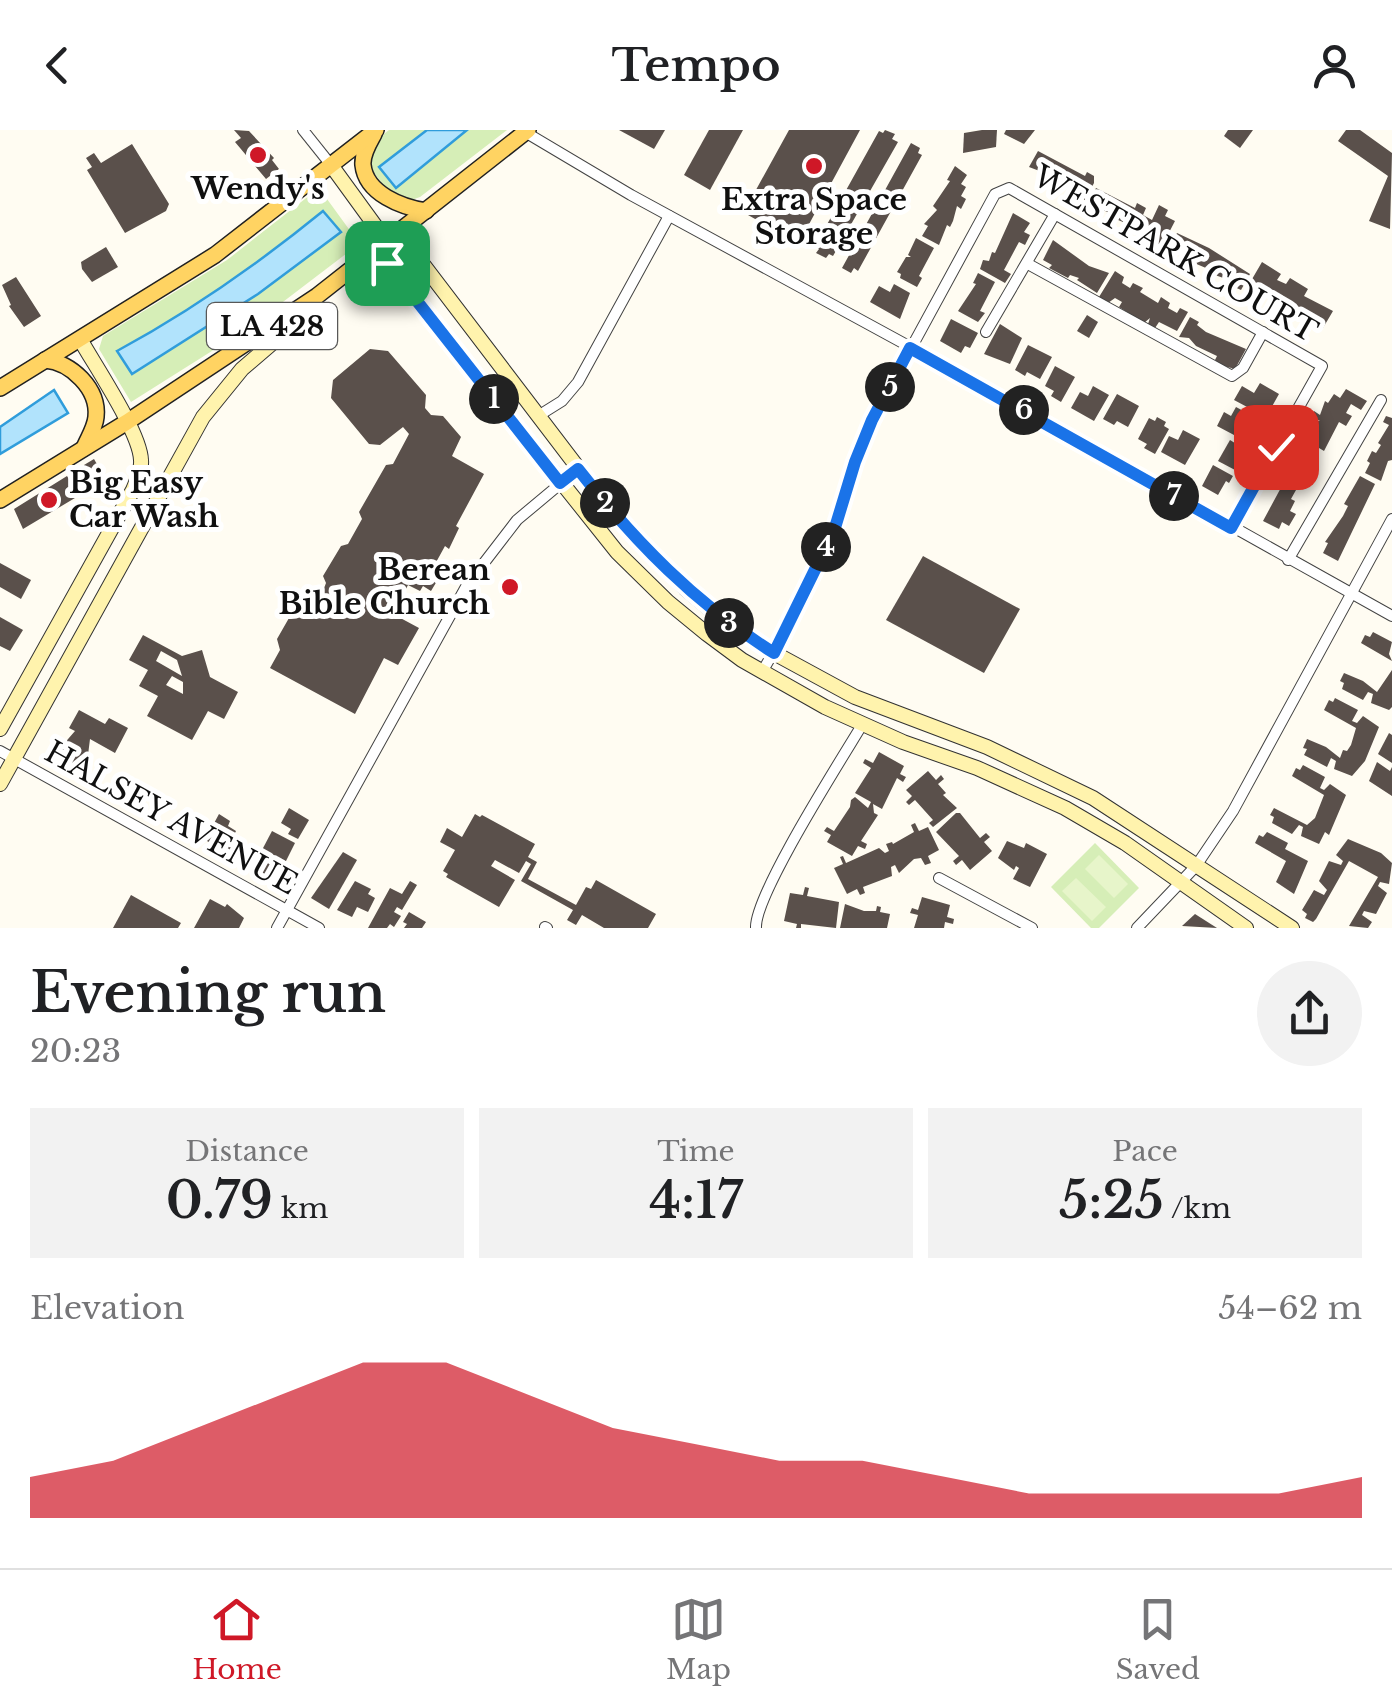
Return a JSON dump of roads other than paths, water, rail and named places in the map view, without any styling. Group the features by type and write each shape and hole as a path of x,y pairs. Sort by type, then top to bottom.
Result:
{"main road":[{"name":"LA 428","path":"0,388 216,255 376,130"},
{"path":"376,130 362,164 366,176 395,205 426,211"},
{"name":"LA 428","path":"0,500 317,296 527,131"},
{"path":"45,360 58,361 76,371 94,401 95,425 84,448"}],"street":[{"path":"303,130 387,242 387,263 560,483 644,580 682,615 762,672 862,725 977,768 1064,808 1125,843 1246,928"},
{"path":"527,131 669,216 1392,616"},
{"name":"WESTPARK COURT","path":"910,348 995,194 1009,188 1056,214 1322,366 1231,528"},
{"path":"986,332 1056,214"},
{"path":"538,416 562,401 578,382 669,216"},
{"path":"387,242 409,246 617,519 685,588 774,653 855,697 986,746 1093,798 1292,928"},
{"path":"1028,264 1232,376 1243,368 1264,332"},
{"path":"0,784 203,417 242,368 298,321 317,296"},
{"path":"0,728 139,476 140,453 80,338"},
{"path":"762,672 834,531 872,420 910,348"},
{"path":"1288,560 1381,400"},
{"path":"277,928 468,584 517,520 578,469"},
{"path":"1137,928 1196,866 1234,811 1392,520"},
{"path":"756,928 755,918 770,884 862,725"},
{"path":"977,768 986,746"},
{"name":"HALSEY AVENUE","path":"0,751 318,928"},
{"path":"940,878 1032,928"}],"water":[{"path":"427,130 467,130 396,188 379,167"},
{"path":"323,211 341,232 258,294 132,374 117,351 223,286"},
{"path":"54,390 68,413 0,454 0,427"}],"place":[{"name":"Wendy's","path":"258,155"},
{"name":"Extra Space Storage","path":"814,166"},
{"name":"Big Easy Car Wash","path":"49,500"},
{"name":"Berean Bible Church","path":"510,587"}]}
